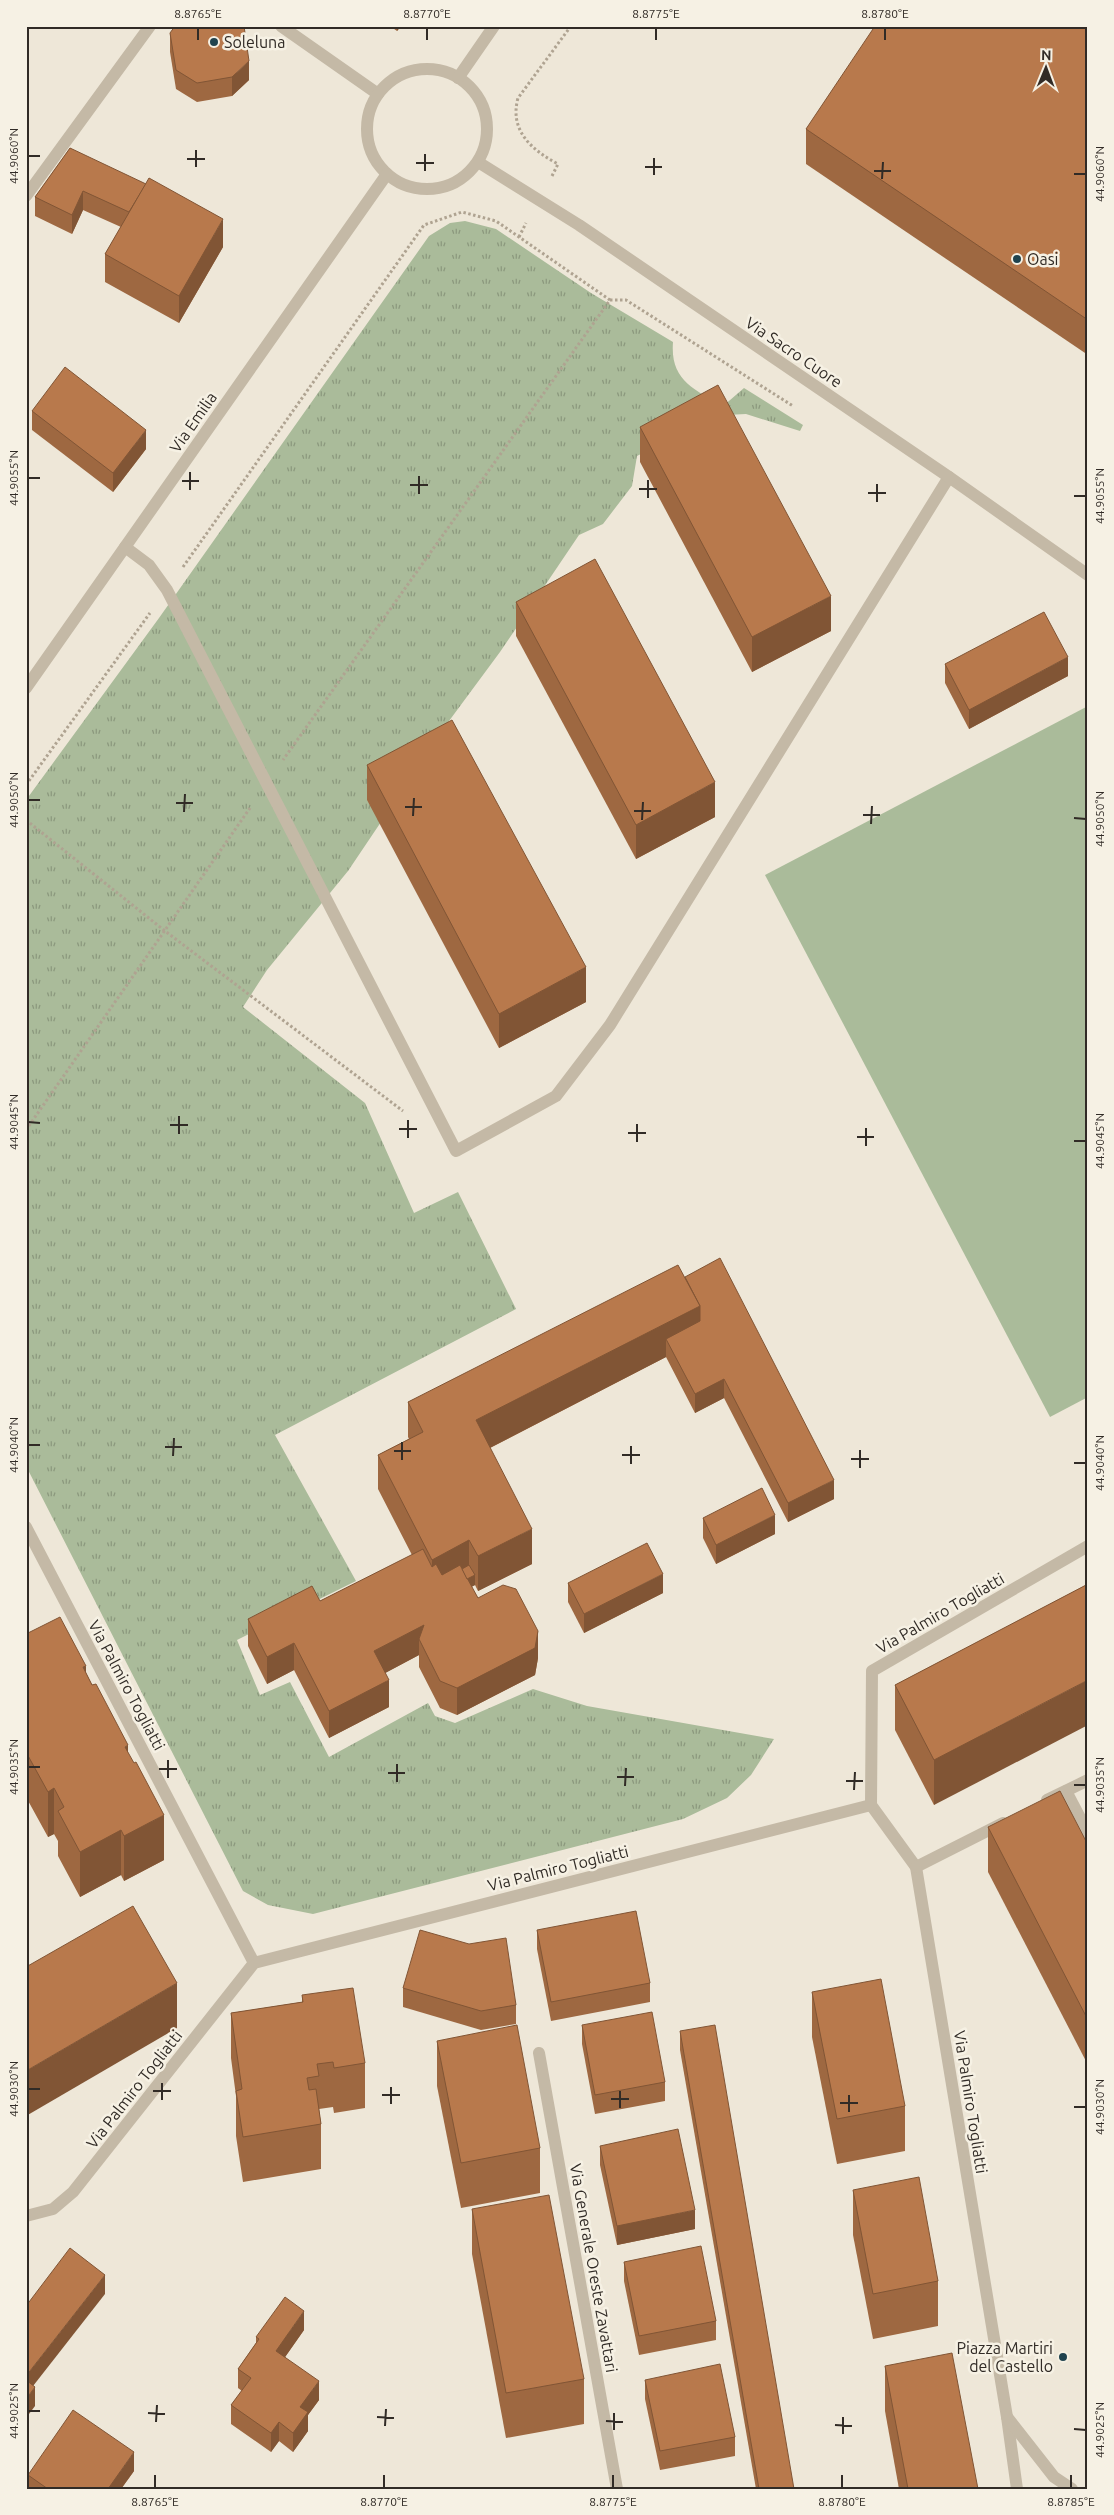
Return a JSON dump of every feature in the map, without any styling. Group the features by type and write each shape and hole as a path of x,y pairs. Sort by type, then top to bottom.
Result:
{"street":[{"path":"26,196 150,26"},
{"path":"281,26 378,94"},
{"path":"458,78 494,26"},
{"path":"424,69 442,71 458,78 473,90 484,106 488,125 486,144 478,162 467,176 452,184 435,189 418,189 401,184 387,174 375,161 368,144 367,127 370,110 378,94 390,81 406,73 424,69"},
{"name":"Via Sacro Cuore","path":"478,162 579,225 949,477 1088,575"},
{"name":"Via Emilia","path":"26,688 387,174"},
{"path":"125,547 148,565 167,590 456,1151 556,1096 610,1025 949,477"},
{"name":"Via Palmiro Togliatti","path":"26,1528 254,1963"},
{"name":"Via Palmiro Togliatti","path":"1017,2489 1007,2417 916,1867 871,1805 872,1671 1088,1546"},
{"path":"1040,1804 1088,1780"},
{"path":"1066,1791 1088,1833"},
{"name":"Via Palmiro Togliatti","path":"26,2216 53,2209 73,2192 254,1963 871,1805"},
{"path":"916,1867 1013,1818"},
{"name":"Via Generale Oreste Zavattari","path":"539,2053 617,2489"},
{"name":"Via Palmiro Togliatti","path":"1007,2417 1054,2477 1072,2489"}],"path":[{"path":"558,164 534,150 523,137 514,110 518,98 572,26"},
{"path":"26,785 167,590 424,225 462,212 496,221 610,300 266,785 26,1130"},
{"path":"26,820 164,931 409,1115"}],"green space":[{"path":"465,221 496,229 591,293 673,342 675,366 680,375 693,388 722,407 744,388 803,425 800,431 746,414 709,418 637,456 632,486 603,524 579,535 500,652 449,721 348,871 267,970 243,1007 365,1103 414,1213 458,1192 516,1309 275,1435 356,1581 237,1640 260,1695 290,1682 329,1757 428,1703 435,1716 455,1723 533,1689 587,1706 774,1739 751,1775 727,1798 683,1819 313,1914 268,1905 243,1891 26,1466 26,800 159,618 429,236 450,223"},
{"path":"1088,706 1088,1397 1050,1417 765,875"}],"building":[{"path":"175,26 244,26 249,61 232,77 197,83 176,70 170,33"},
{"name":"Oasi","path":"875,26 1088,26 1088,320 806,129"},
{"path":"70,148 146,184 129,212 83,191 72,215 35,197"},
{"path":"149,178 223,219 179,296 105,254"},
{"path":"65,367 146,430 113,473 32,411"},
{"path":"718,385 831,596 752,637 640,427"},
{"path":"595,559 715,782 636,825 516,602"},
{"path":"1044,612 1068,657 969,710 945,664"},
{"path":"452,720 586,967 499,1014 367,765"},
{"path":"720,1258 834,1480 788,1503 724,1379 695,1394 666,1339 700,1321 700,1306 685,1277"},
{"path":"678,1265 700,1306 476,1420 532,1529 478,1556 469,1540 432,1560 378,1455 423,1432 408,1402"},
{"path":"762,1488 775,1515 716,1545 703,1518"},
{"path":"647,1543 663,1574 584,1614 568,1583"},
{"path":"423,1549 432,1567 436,1564 442,1575 460,1565 478,1598 503,1585 516,1589 538,1631 535,1648 457,1688 440,1681 419,1639 424,1625 374,1651 389,1680 329,1711 294,1643 267,1657 248,1619 312,1586 320,1601"},
{"path":"469,1565 475,1575 467,1579 462,1569"},
{"path":"1088,1584 1088,1680 934,1760 895,1685"},
{"path":"60,1617 86,1666 83,1667 92,1685 96,1684 128,1745 125,1747 134,1763 136,1762 164,1815 124,1836 121,1830 80,1852 58,1811 64,1807 54,1788 48,1792 26,1752 26,1634"},
{"path":"1060,1791 1088,1845 1088,2020 988,1827"},
{"path":"133,1906 177,1983 26,2071 26,1967"},
{"path":"636,1911 650,1983 551,2002 537,1930"},
{"path":"420,1930 469,1944 506,1938 516,2005 481,2011 403,1988"},
{"path":"881,1979 905,2106 837,2119 812,1992"},
{"path":"353,1988 365,2063 334,2068 333,2062 317,2064 319,2076 307,2078 309,2090 316,2089 321,2124 243,2137 236,2091 242,2089 231,2013 303,2002 302,1995"},
{"path":"652,2012 665,2082 595,2095 582,2025"},
{"path":"517,2025 540,2148 461,2163 437,2041"},
{"path":"715,2025 794,2489 759,2489 680,2031"},
{"path":"678,2129 695,2210 617,2226 600,2146"},
{"path":"919,2177 938,2281 873,2294 853,2190"},
{"path":"549,2195 584,2379 506,2393 472,2209"},
{"path":"701,2246 716,2321 639,2336 624,2262"},
{"path":"70,2248 105,2275 26,2376 26,2306"},
{"path":"285,2297 304,2311 276,2351 319,2381 300,2407 308,2412 293,2433 279,2422 271,2433 231,2405 251,2378 238,2369 259,2339 256,2337"},
{"path":"952,2353 978,2489 908,2489 885,2366"},
{"path":"720,2364 735,2437 660,2451 645,2380"},
{"path":"26,2380 35,2387 26,2399"},
{"path":"73,2410 134,2452 108,2489 48,2489 28,2475"}],"place":[{"name":"Soleluna","path":"214,42"},
{"name":"Oasi","path":"1017,259"},
{"name":"Piazza Martiri del Castello","path":"1063,2357"}]}
